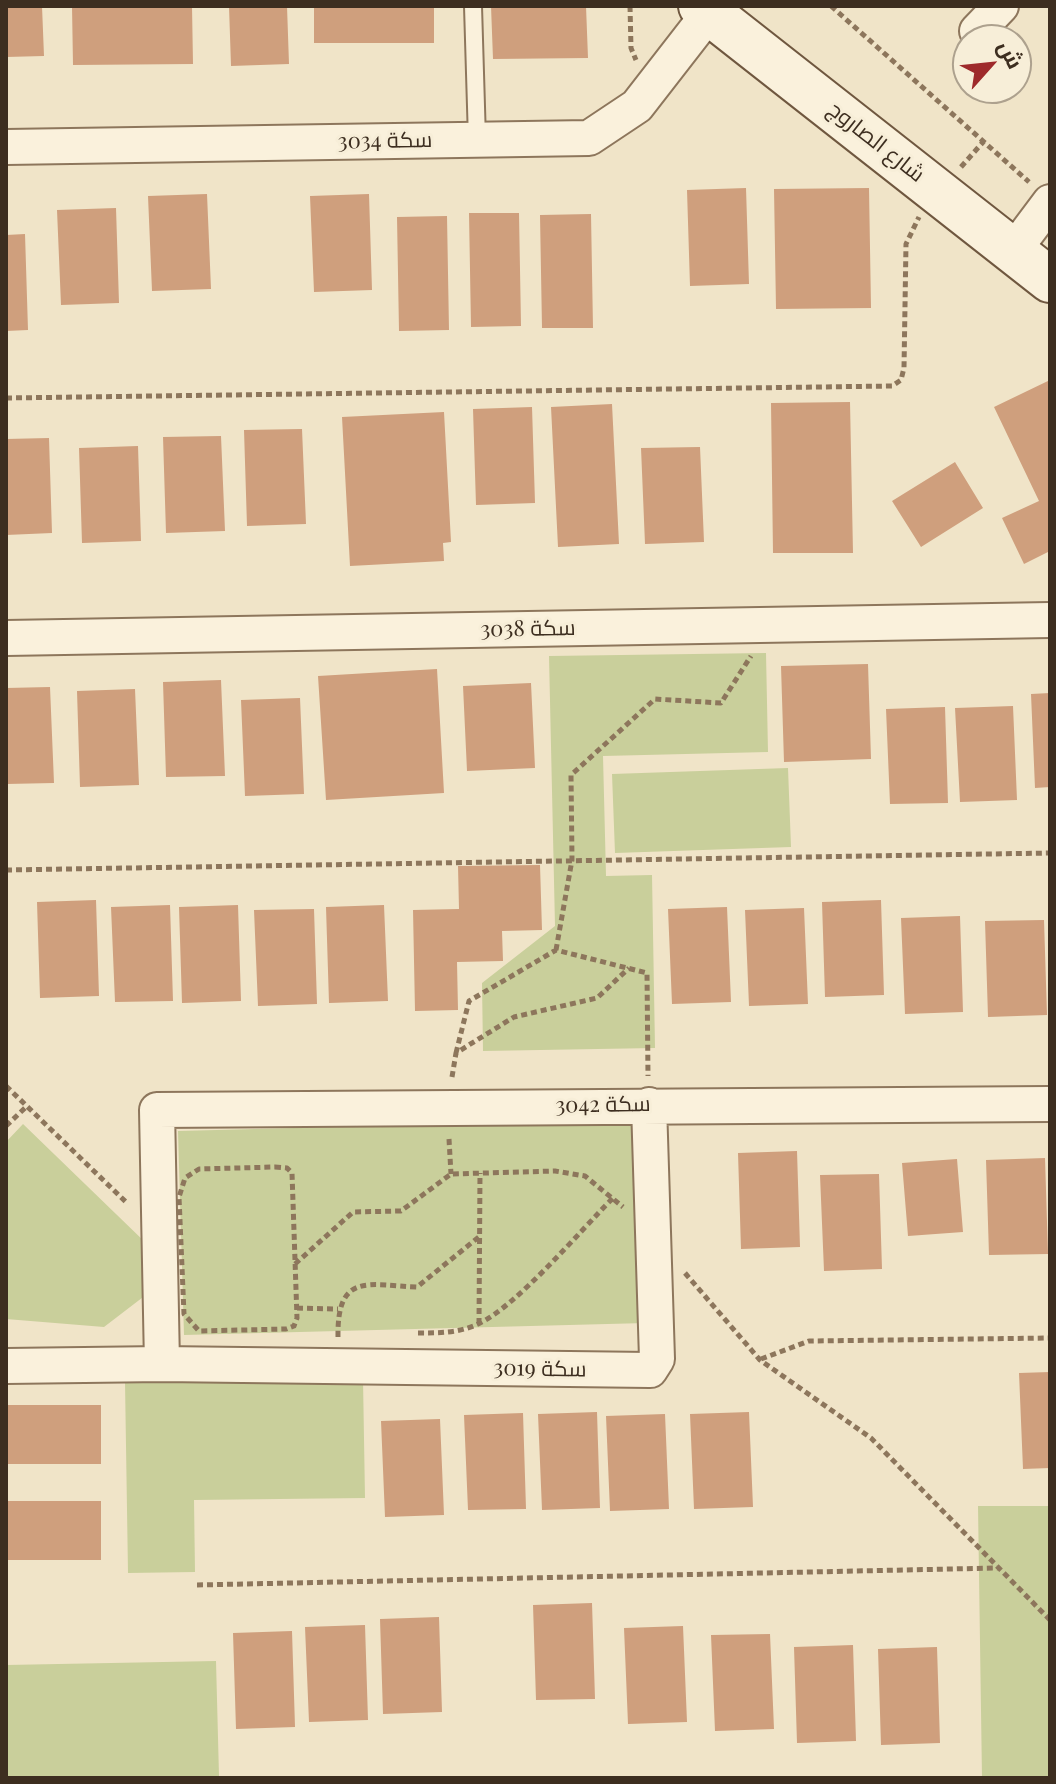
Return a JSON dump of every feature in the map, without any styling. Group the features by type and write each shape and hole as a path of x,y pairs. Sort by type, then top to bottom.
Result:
{"main road":[{"name":"شارع الصاروج","path":"706,9 1050,280"}],"street":[{"path":"984,24 1001,6"},
{"name":"سكة 3034","path":"6,147 589,138 637,106 706,9"},
{"path":"1014,250 1044,196"},
{"name":"سكة 3038","path":"6,638 1050,620"},
{"name":"سكة 3042","path":"159,1234 157,1110 1050,1104"},
{"name":"سكة 3019","path":"6,1366 162,1364 650,1370 657,1359 649,1105"},
{"path":"159,1234 162,1364"}],"lane":[{"path":"473,6 477,140"}],"path":[{"path":"630,6 631,48 636,59 659,78"},
{"path":"831,6 1044,196"},
{"path":"6,398 892,386 901,380 904,368 906,244 913,225 984,141"},
{"path":"556,950 572,860 571,775 655,699 721,703 772,625"},
{"path":"6,870 1050,853"},
{"path":"447,1107 469,1001 556,950 647,973 649,1105"},
{"path":"456,1053 514,1017 597,998 630,968"},
{"path":"6,1086 159,1234"},
{"path":"6,1126 27,1106"},
{"path":"287,1168 292,1173 297,1308 294,1326 286,1329 199,1331 184,1314 179,1197 185,1178 199,1169 287,1168"},
{"path":"295,1264 353,1212 401,1211 451,1174 555,1171 585,1176 613,1198 504,1307 479,1324 455,1332 411,1334"},
{"path":"479,1324 480,1173"},
{"path":"652,1234 760,1360 871,1438 1050,1620"},
{"path":"297,1308 338,1309 354,1288 362,1284 417,1287 480,1236"},
{"path":"338,1336 353,1336"},
{"path":"760,1360 809,1341 1050,1338"},
{"path":"197,1585 999,1568"}],"green space":[{"path":"766,653 768,752 603,756 606,876 652,875 655,1048 483,1051 482,983 555,926 549,656"},
{"path":"788,768 791,847 615,853 612,774"},
{"path":"640,1119 646,1323 184,1335 178,1131"},
{"path":"23,1124 148,1245 151,1291 104,1327 6,1319 6,1142"},
{"path":"363,1379 365,1498 194,1500 195,1572 128,1573 125,1382"},
{"path":"978,1506 1050,1506 1050,1778 982,1778"},
{"path":"216,1661 219,1776 6,1778 6,1665"}],"building":[{"path":"6,6 42,6 44,56 6,57"},
{"path":"72,6 192,6 193,64 73,65"},
{"path":"229,6 287,6 289,64 231,66"},
{"path":"314,6 434,6 434,43 314,43"},
{"path":"491,6 586,6 588,58 493,59"},
{"path":"746,188 749,284 690,286 687,190"},
{"path":"869,188 871,308 776,309 774,189"},
{"path":"207,194 211,289 152,291 148,196"},
{"path":"369,194 372,290 314,292 310,196"},
{"path":"116,208 119,303 61,305 57,210"},
{"path":"469,213 519,213 521,326 471,327"},
{"path":"591,214 593,328 542,328 540,215"},
{"path":"447,216 449,330 399,331 397,217"},
{"path":"25,234 28,330 6,331 6,235"},
{"path":"1050,380 1050,551 1024,564 1002,518 1039,501 994,407"},
{"path":"850,402 853,553 773,553 771,403"},
{"path":"612,404 619,544 558,547 551,407"},
{"path":"532,407 535,503 476,505 473,409"},
{"path":"444,412 451,542 443,543 444,561 350,566 342,417"},
{"path":"302,429 306,524 247,526 244,430"},
{"path":"221,436 225,531 166,533 163,437"},
{"path":"49,438 52,533 6,535 6,439"},
{"path":"138,446 141,541 82,543 79,448"},
{"path":"700,447 704,542 645,544 641,448"},
{"path":"955,462 983,508 921,547 892,501"},
{"path":"868,664 871,759 784,762 781,666"},
{"path":"437,669 444,793 326,800 318,676"},
{"path":"221,680 225,776 166,777 163,682"},
{"path":"531,683 535,768 467,771 463,686"},
{"path":"50,687 54,783 6,784 6,688"},
{"path":"135,689 139,785 80,787 77,691"},
{"path":"1050,693 1050,787 1035,788 1031,694"},
{"path":"300,698 304,794 245,796 241,700"},
{"path":"1013,706 1017,800 960,802 955,708"},
{"path":"945,707 948,803 890,804 886,709"},
{"path":"540,865 542,930 502,931 503,961 457,962 458,1010 415,1011 413,910 459,909 458,866"},
{"path":"96,900 99,996 40,998 37,902"},
{"path":"881,900 884,995 825,997 822,902"},
{"path":"170,905 173,1001 115,1002 111,907"},
{"path":"238,905 241,1001 182,1003 179,907"},
{"path":"384,905 388,1001 329,1003 326,907"},
{"path":"727,907 731,1002 672,1004 668,909"},
{"path":"804,908 808,1004 749,1006 745,910"},
{"path":"314,909 317,1004 258,1006 254,910"},
{"path":"960,916 963,1012 905,1014 901,918"},
{"path":"1044,920 1047,1015 988,1017 985,921"},
{"path":"797,1151 800,1247 741,1249 738,1153"},
{"path":"1045,1158 1048,1254 989,1255 986,1160"},
{"path":"957,1159 963,1232 908,1236 902,1163"},
{"path":"879,1174 882,1269 824,1271 820,1175"},
{"path":"1050,1372 1050,1468 1023,1469 1019,1373"},
{"path":"6,1405 101,1405 101,1464 6,1464"},
{"path":"597,1412 600,1508 542,1510 538,1414"},
{"path":"749,1412 753,1507 694,1509 690,1414"},
{"path":"523,1413 526,1509 468,1510 464,1415"},
{"path":"665,1414 669,1509 610,1511 606,1416"},
{"path":"440,1419 444,1515 385,1517 381,1421"},
{"path":"6,1501 101,1501 101,1560 6,1560"},
{"path":"592,1603 595,1699 536,1700 533,1605"},
{"path":"439,1617 442,1712 383,1714 380,1619"},
{"path":"365,1625 368,1720 309,1722 305,1627"},
{"path":"683,1626 687,1722 628,1724 624,1628"},
{"path":"292,1631 295,1727 236,1729 233,1633"},
{"path":"770,1634 774,1729 715,1731 711,1635"},
{"path":"853,1645 856,1741 797,1743 794,1647"},
{"path":"937,1647 940,1743 881,1745 878,1649"}]}
